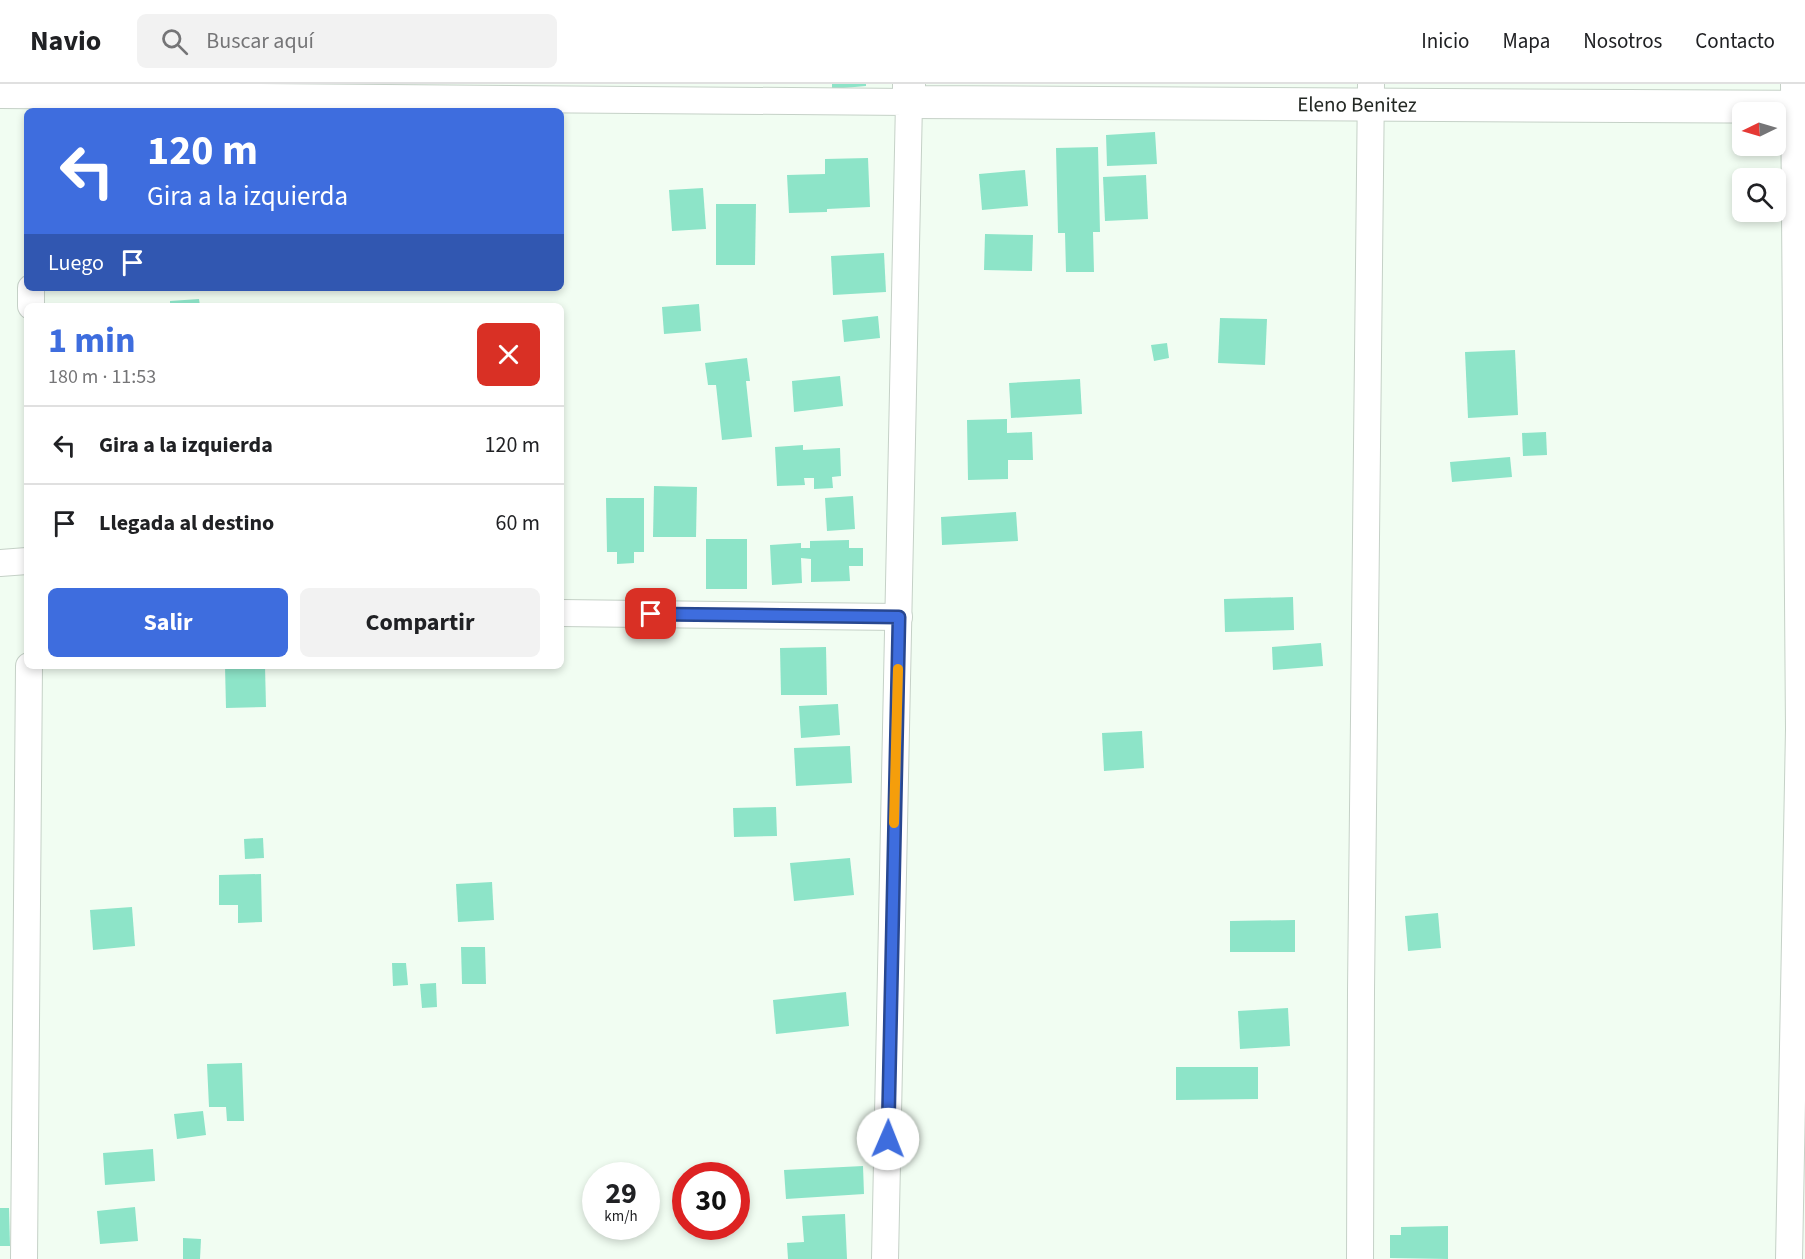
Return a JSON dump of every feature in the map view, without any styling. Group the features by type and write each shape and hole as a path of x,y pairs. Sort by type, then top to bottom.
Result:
{"street":[{"path":"0,95 32,103 277,90 909,93 885,1259"},
{"name":"Eleno Benitez","path":"909,93 1371,94 1797,99"},
{"path":"1360,1259 1371,94"},
{"path":"1789,1259 1799,729 1797,99"},
{"path":"0,563 24,561"},
{"path":"564,613 899,617"},
{"path":"24,1259 28,669"}],"building":[{"path":"832,84 866,84 866,86 832,89"},
{"path":"1155,132 1157,164 1107,166 1106,135"},
{"path":"1098,147 1100,232 1093,232 1094,272 1066,272 1065,233 1058,233 1056,148"},
{"path":"868,158 870,207 827,209 827,212 789,213 787,175 825,174 825,159"},
{"path":"1025,170 1028,206 982,210 979,174"},
{"path":"1146,175 1148,219 1105,221 1103,177"},
{"path":"703,188 706,229 672,231 669,190"},
{"path":"716,204 756,204 755,265 716,265"},
{"path":"985,234 1033,235 1032,271 984,270"},
{"path":"884,253 886,292 833,295 831,256"},
{"path":"199,299 200,303 170,303 170,301"},
{"path":"699,304 701,331 664,334 662,307"},
{"path":"878,316 880,338 844,342 842,320"},
{"path":"1220,318 1267,319 1265,365 1218,363"},
{"path":"1167,343 1169,358 1154,361 1151,345"},
{"path":"1515,350 1518,415 1468,418 1465,352"},
{"path":"747,358 750,381 746,381 752,437 722,440 716,385 708,385 705,363"},
{"path":"840,376 843,406 794,412 792,381"},
{"path":"1080,379 1082,414 1011,418 1009,383"},
{"path":"1007,419 1007,433 1032,432 1033,460 1008,460 1008,479 968,480 967,420"},
{"path":"1546,432 1547,455 1523,456 1522,433"},
{"path":"803,445 803,450 840,448 841,476 832,477 833,488 814,489 814,478 804,478 805,485 777,486 775,447"},
{"path":"1510,457 1512,477 1452,482 1450,462"},
{"path":"654,486 697,487 696,537 653,537"},
{"path":"853,496 855,529 827,531 825,498"},
{"path":"606,498 644,498 644,552 634,552 634,563 617,564 617,552 607,552"},
{"path":"1016,512 1018,541 942,545 941,517"},
{"path":"706,539 747,539 747,589 706,589"},
{"path":"849,540 849,548 863,548 863,566 849,566 850,581 811,582 811,559 801,558 802,583 772,585 770,545 801,543 801,548 810,548 810,541"},
{"path":"1293,597 1294,630 1225,632 1224,599"},
{"path":"1321,643 1323,666 1273,670 1272,647"},
{"path":"826,647 827,695 781,695 780,648"},
{"path":"225,669 265,669 266,707 226,708"},
{"path":"838,704 840,735 801,738 799,706"},
{"path":"1142,731 1144,768 1104,771 1102,733"},
{"path":"850,746 852,783 796,786 794,748"},
{"path":"776,807 777,836 734,837 733,808"},
{"path":"263,838 264,858 245,859 244,839"},
{"path":"850,858 854,895 794,901 790,863"},
{"path":"261,874 262,922 238,923 238,905 219,905 219,875"},
{"path":"492,882 494,920 458,922 456,884"},
{"path":"132,907 135,946 93,950 90,910"},
{"path":"1438,913 1441,948 1408,951 1405,916"},
{"path":"1295,920 1295,952 1230,952 1230,921"},
{"path":"461,947 485,947 486,984 462,984"},
{"path":"392,963 406,963 408,985 393,986"},
{"path":"436,983 437,1007 422,1008 420,984"},
{"path":"846,992 849,1026 776,1034 773,1000"},
{"path":"1288,1008 1290,1046 1240,1049 1238,1011"},
{"path":"242,1063 244,1121 227,1121 226,1107 209,1107 207,1064"},
{"path":"1176,1067 1258,1067 1258,1099 1176,1100"},
{"path":"203,1111 206,1135 177,1139 174,1114"},
{"path":"153,1149 155,1181 105,1185 103,1153"},
{"path":"863,1166 864,1194 786,1199 784,1170"},
{"path":"135,1207 138,1241 100,1244 97,1211"},
{"path":"0,1208 9,1208 10,1246 0,1246"},
{"path":"845,1214 847,1259 788,1259 787,1243 804,1242 802,1216"},
{"path":"1448,1226 1448,1259 1390,1258 1390,1235 1401,1235 1401,1227"},
{"path":"183,1238 201,1239 200,1259 183,1259"}],"slow traffic":[{"path":"894,823 898,669"}],"route":[{"path":"651,614 899,617 888,1139"}]}
